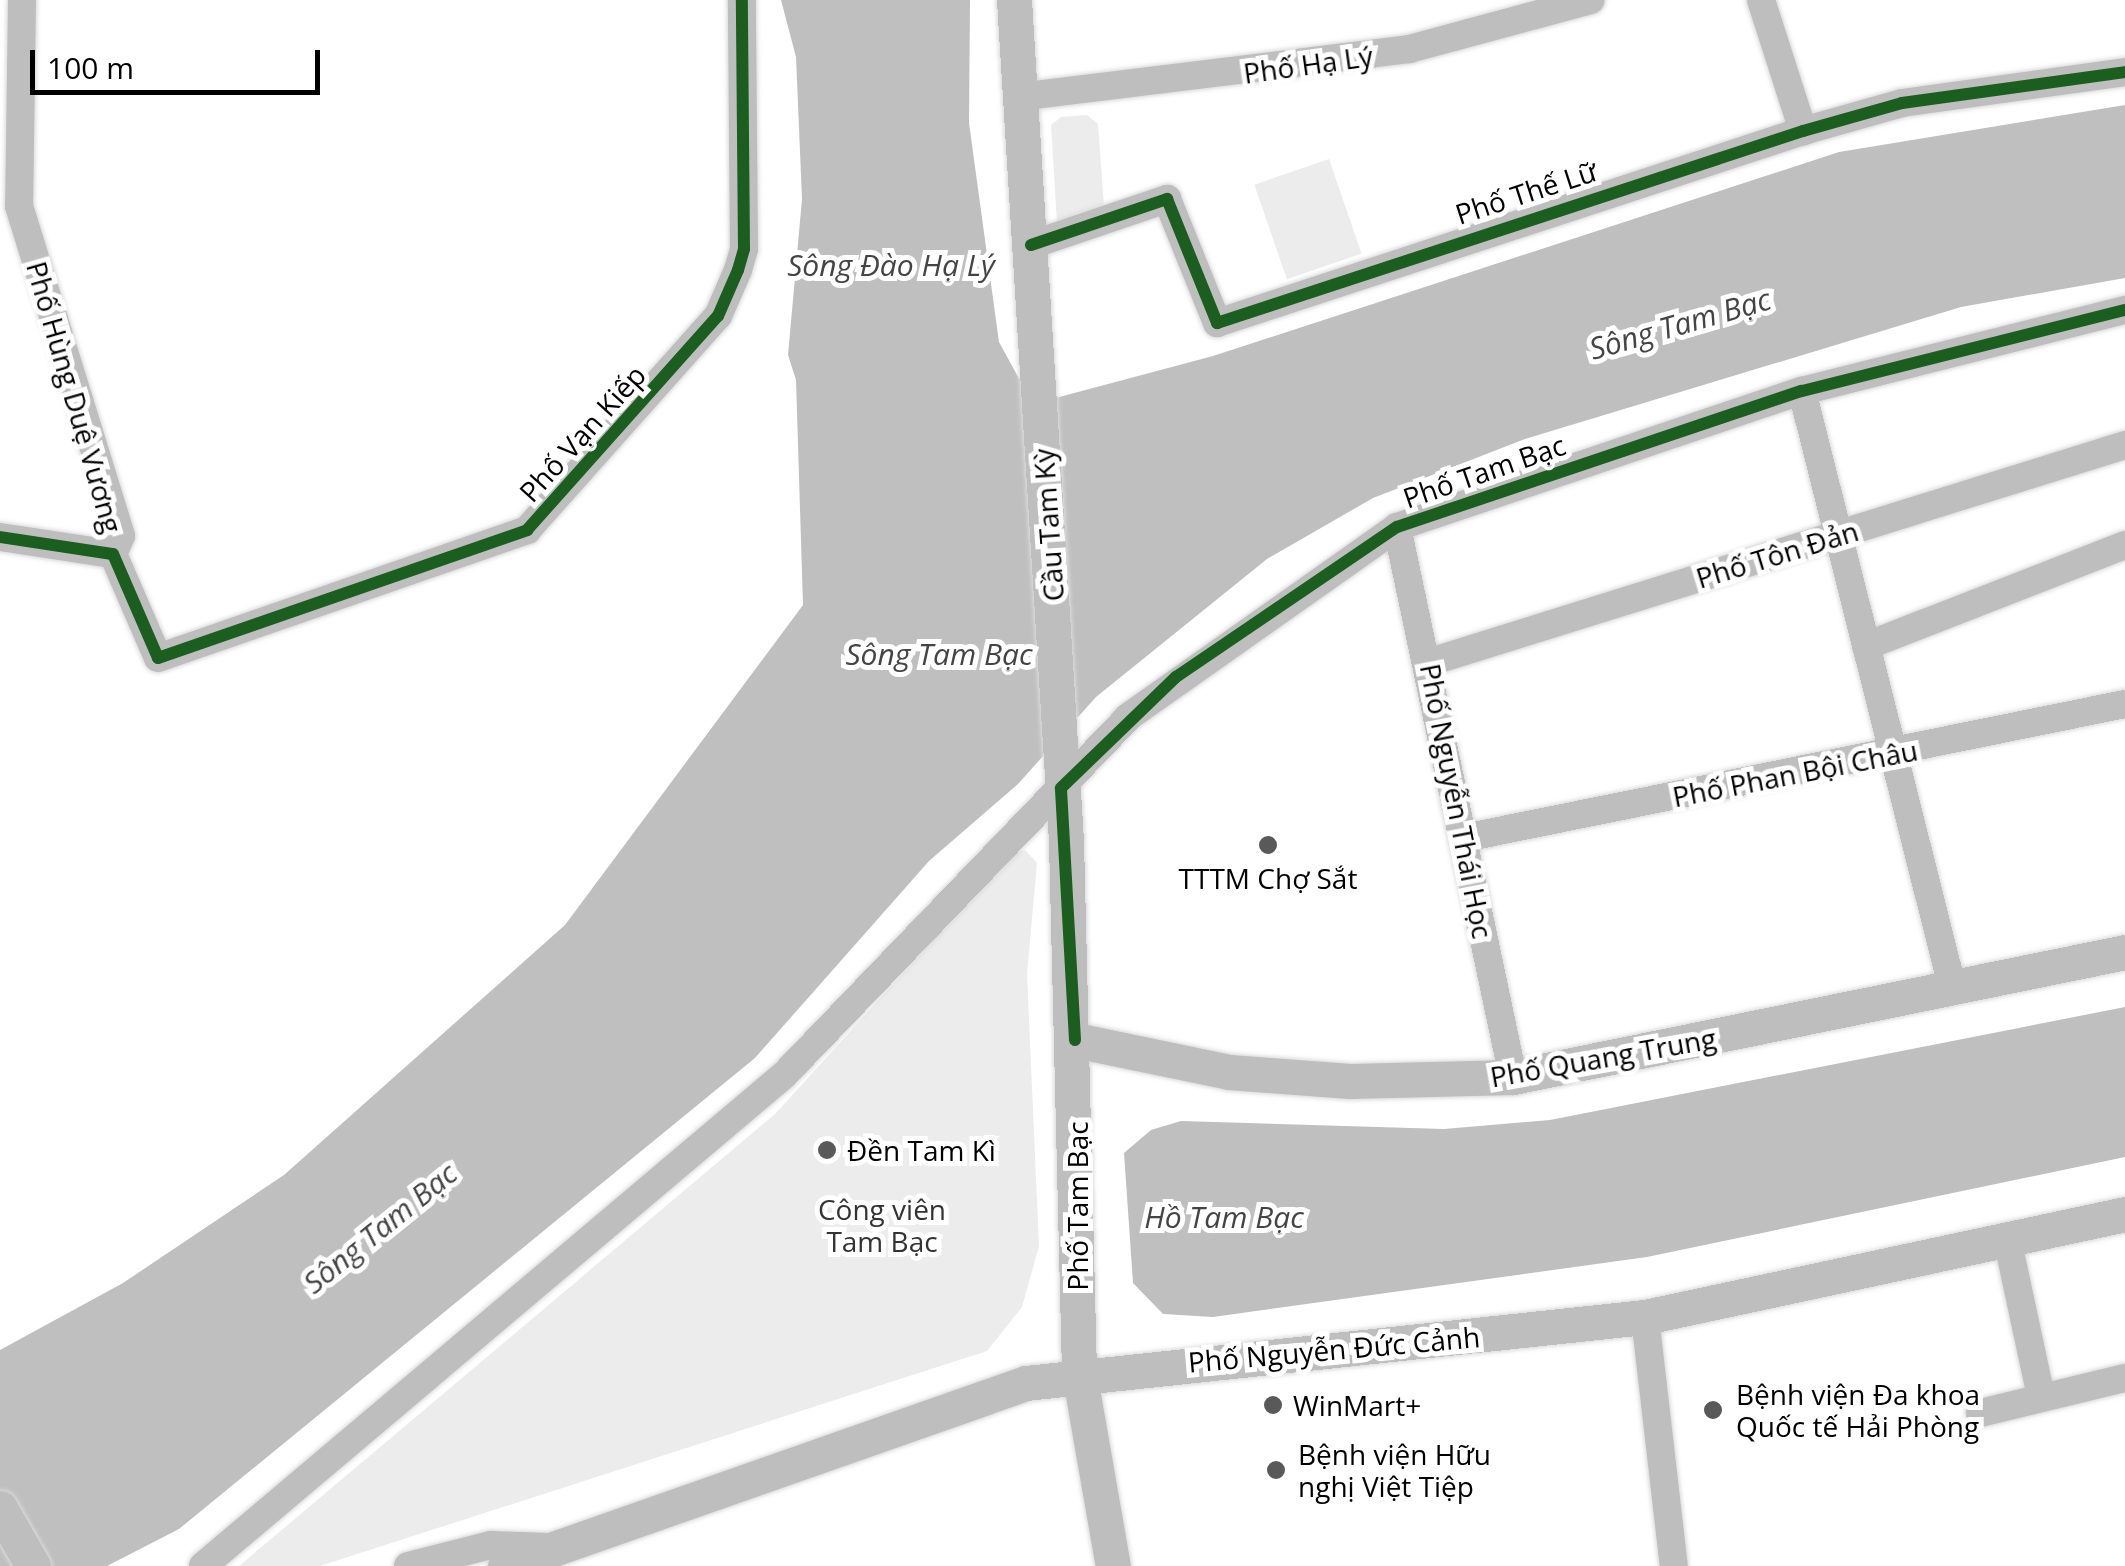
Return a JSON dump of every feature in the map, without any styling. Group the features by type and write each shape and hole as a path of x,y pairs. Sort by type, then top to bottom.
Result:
{"main road":[{"name":"Cầu Tam Kỳ","path":"1014,0 1061,788"},
{"name":"Phố Tam Bạc","path":"1061,788 1075,1040 1078,1372 1113,1566"},
{"name":"Phố Quang Trung","path":"1075,1040 1246,1073 1350,1082 1513,1077 2125,952"},
{"name":"Phố Nguyễn Đức Cảnh","path":"505,1566 1026,1382 1078,1372 1645,1317 2125,1214"},
{"path":"0,1508 33,1566"},
{"name":"Phố Nguyễn Đức Cảnh","path":"528,1566 560,1548"}],"street":[{"name":"Phố Hùng Duệ Vương","path":"22,0 10,205 121,536 114,554"},
{"name":"Phố Vạn Kiếp","path":"114,554 158,658 527,530 565,494 718,316 738,270 744,249 742,0"},
{"name":"Phố Hạ Lý","path":"1019,97 1410,49 1591,0"},
{"path":"1761,0 1803,130"},
{"name":"Phố Thế Lữ","path":"1030,245 1166,199 1217,323 1803,130 1902,103 2125,72"},
{"name":"Phố Tam Bạc","path":"1061,788 1176,677 1397,527 1802,391 2125,310"},
{"path":"1802,391 1889,755 1953,990"},
{"name":"Phố Tôn Đản","path":"1430,662 2125,445"},
{"name":"Phố Nguyễn Thái Học","path":"1397,527 1430,662 1513,1077"},
{"path":"0,537 114,554"},
{"path":"1866,646 2125,546"},
{"name":"Phố Phan Bội Châu","path":"1464,838 1889,755 2125,704"},
{"path":"203,1566 766,1092 1061,788"},
{"path":"2007,1238 2041,1397"},
{"path":"1645,1317 1674,1566"},
{"path":"1980,1413 2125,1378"},
{"path":"408,1566 491,1544 560,1548"}],"green space":[{"path":"1087,115 1098,124 1104,206 1057,223 1051,125 1061,117"},
{"path":"1329,159 1362,254 1287,279 1254,185"},
{"name":"Công viên Tam Bạc","path":"1025,850 1037,863 1027,974 1039,1246 1022,1307 987,1351 320,1566 239,1566 775,1114 1012,854"}],"water":[{"path":"781,0 970,0 969,123 999,342 1033,404 1213,356 1839,152 2125,105 2125,278 1961,307 1525,439 1373,498 1267,559 1096,697 1018,784 929,861 755,1058 179,1529 107,1566 0,1566 0,1350 123,1283 284,1175 565,925 803,605 796,380 788,355 802,199 796,57"},
{"name":"Hồ Tam Bạc","path":"2125,1007 2125,1157 1647,1257 1213,1317 1163,1314 1133,1283 1124,1153 1151,1130 1181,1121 1444,1129 1550,1120"}],"cycle path":[{"path":"0,537 113,554 158,658 527,530 718,316 738,270 744,249 742,0"},
{"path":"1031,245 1167,199 1217,323 1803,131 1902,103 2125,72"},
{"path":"1075,1040 1061,788 1176,677 1397,527 1802,391 2125,310"}],"place":[{"name":"TTTM Chợ Sắt","path":"1268,845"},
{"name":"Đền Tam Kì","path":"827,1150"},
{"name":"WinMart+","path":"1273,1405"},
{"name":"Bệnh viện Đa khoa Quốc tế Hải Phòng","path":"1713,1410"},
{"name":"Bệnh viện Hữu nghị Việt Tiệp","path":"1276,1470"}],"water label":[{"name":"Sông Đào Hạ Lý","path":"891,265"},
{"name":"Sông Tam Bạc","path":"1680,324"},
{"name":"Sông Tam Bạc","path":"939,654"},
{"name":"Sông Tam Bạc","path":"380,1228"}]}
